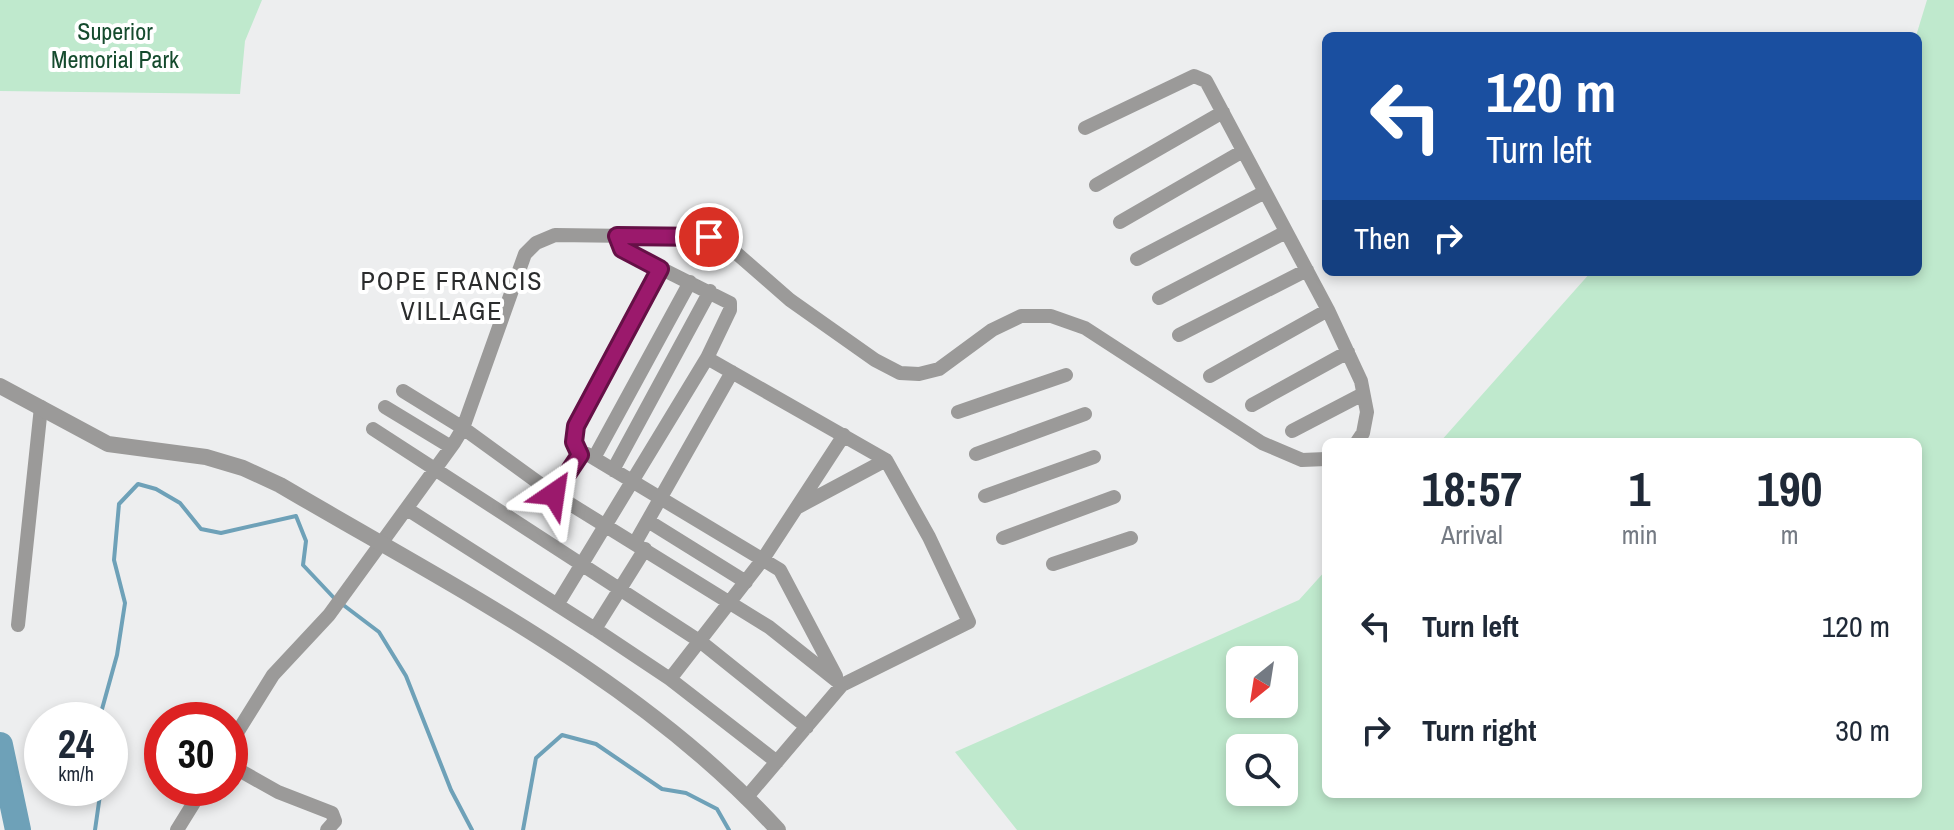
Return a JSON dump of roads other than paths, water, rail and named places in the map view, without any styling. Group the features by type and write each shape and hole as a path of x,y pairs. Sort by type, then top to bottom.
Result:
{"street":[{"path":"1085,128 1194,76 1206,81 1348,352 1367,412 1360,438"},
{"path":"1096,185 1223,112"},
{"path":"1120,222 1243,151"},
{"path":"1137,259 1265,192"},
{"path":"1159,298 1286,232"},
{"path":"248,715 273,675 329,615 438,469 463,428 525,254 536,243 555,235 709,237 727,245 790,300 900,373 919,374 939,369 992,330 1021,316 1051,316 1085,328 1262,443 1302,460 1322,459"},
{"path":"557,605 707,358 730,310 730,303 710,291 622,249 617,236"},
{"path":"660,269 576,426 574,442 587,456 780,570 841,684"},
{"path":"1179,335 1307,270"},
{"path":"554,494 587,456 690,282"},
{"path":"613,470 710,291"},
{"path":"1210,376 1328,310"},
{"path":"1252,405 1348,352"},
{"path":"707,358 886,460 929,537 969,622 841,684 746,798"},
{"path":"595,629 620,589 659,499 732,372"},
{"path":"958,412 1066,375"},
{"path":"0,386 108,444 166,450 243,468 382,546 663,721 778,830"},
{"path":"403,391 463,428 554,494 731,602 841,684"},
{"path":"1292,431 1363,394"},
{"path":"18,625 41,407"},
{"path":"385,407 451,447"},
{"path":"976,454 1085,414"},
{"path":"373,429 701,642 807,727"},
{"path":"670,679 763,559 844,435"},
{"path":"985,496 1094,457"},
{"path":"794,510 886,460"},
{"path":"1003,538 1114,497"},
{"path":"407,509 670,679 777,762"},
{"path":"648,521 746,582"},
{"path":"1053,564 1131,538"},
{"path":"248,775 278,792 332,813 335,821 327,830"},
{"path":"177,830 192,806"}],"waterway":[{"path":"104,702 117,655 125,603 114,560 119,504 138,484 156,489 180,503 201,529 221,533 296,516 306,541 303,565 335,599"},
{"path":"342,604 379,632 406,676 451,790 472,830"},
{"path":"523,830 536,758 562,735 596,744 662,789 686,793 717,809 729,830"},
{"path":"0,745 18,830"},
{"path":"95,830 98,806"}],"district":[{"name":"POPE FRANCIS VILLAGE","path":"452,296"}],"park label":[{"name":"Superior Memorial Park","path":"115,46"}]}
